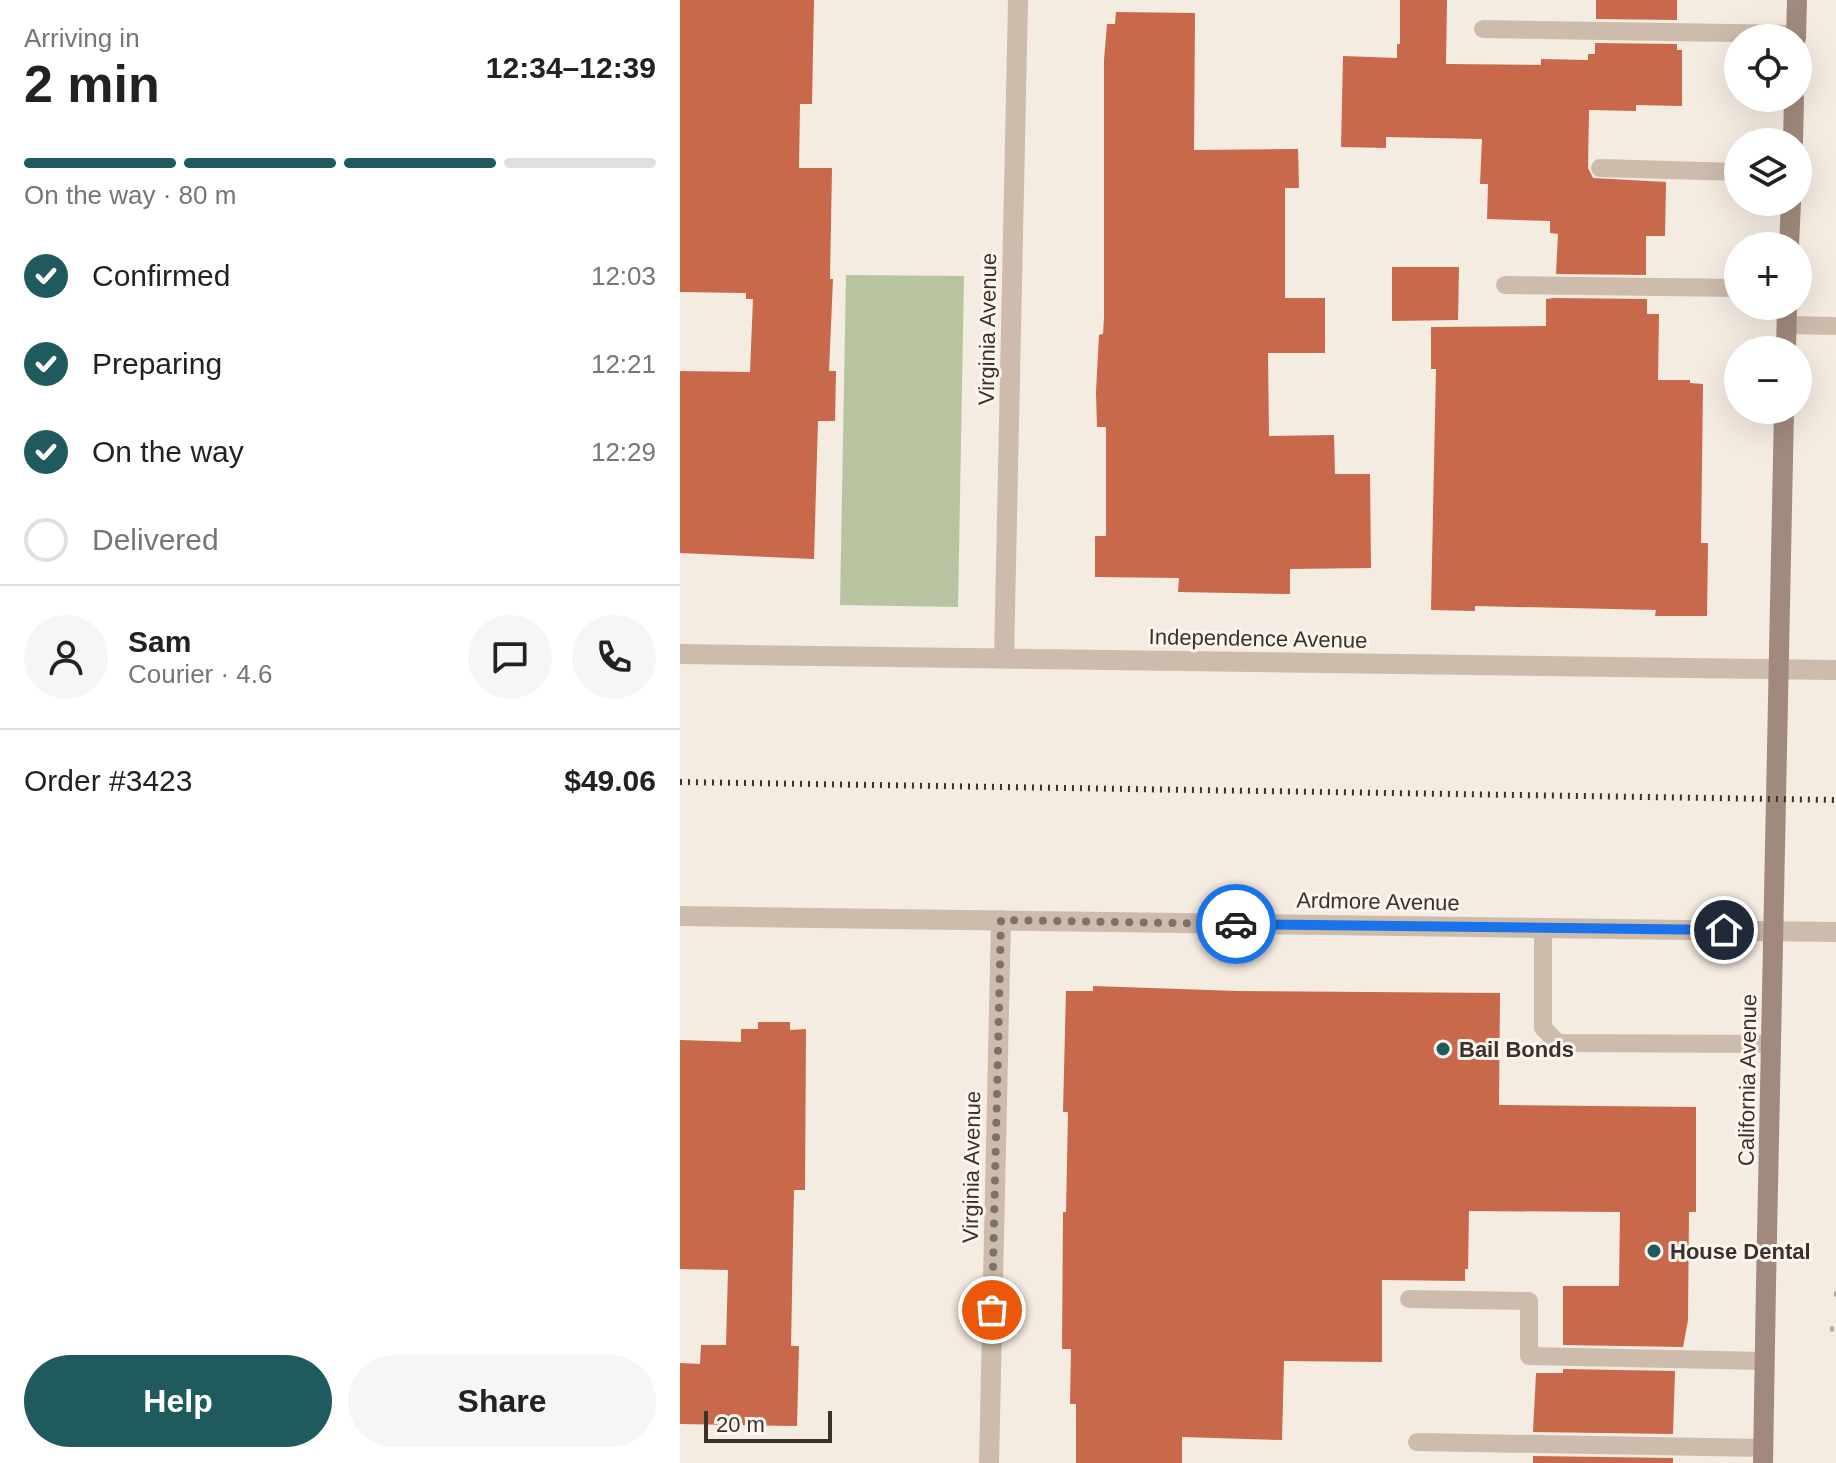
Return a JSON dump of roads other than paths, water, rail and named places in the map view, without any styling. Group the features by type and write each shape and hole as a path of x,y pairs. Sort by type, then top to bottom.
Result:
{"main road":[{"path":"1796,24 1797,0"},
{"name":"California Avenue","path":"1763,1456 1776,669 1784,424"}],"street":[{"name":"Virginia Avenue","path":"1004,658 1018,0"},
{"name":"Independence Avenue","path":"680,654 1836,670"},
{"name":"Ardmore Avenue","path":"680,916 1836,932"},
{"name":"Virginia Avenue","path":"989,1463 1001,920"}],"lane":[{"path":"1483,29 1724,34"},
{"path":"1600,168 1724,172"},
{"path":"1505,285 1724,288"},
{"path":"1809,320 1836,326"},
{"path":"1543,928 1543,1028 1558,1043 1771,1044"},
{"path":"1409,1299 1529,1301 1529,1356 1765,1361"},
{"path":"1417,1442 1763,1456"}],"railway":[{"path":"680,782 1836,800"}],"place":[{"name":"Bail Bonds","path":"1443,1049"},
{"name":"House Dental","path":"1654,1251"}]}
